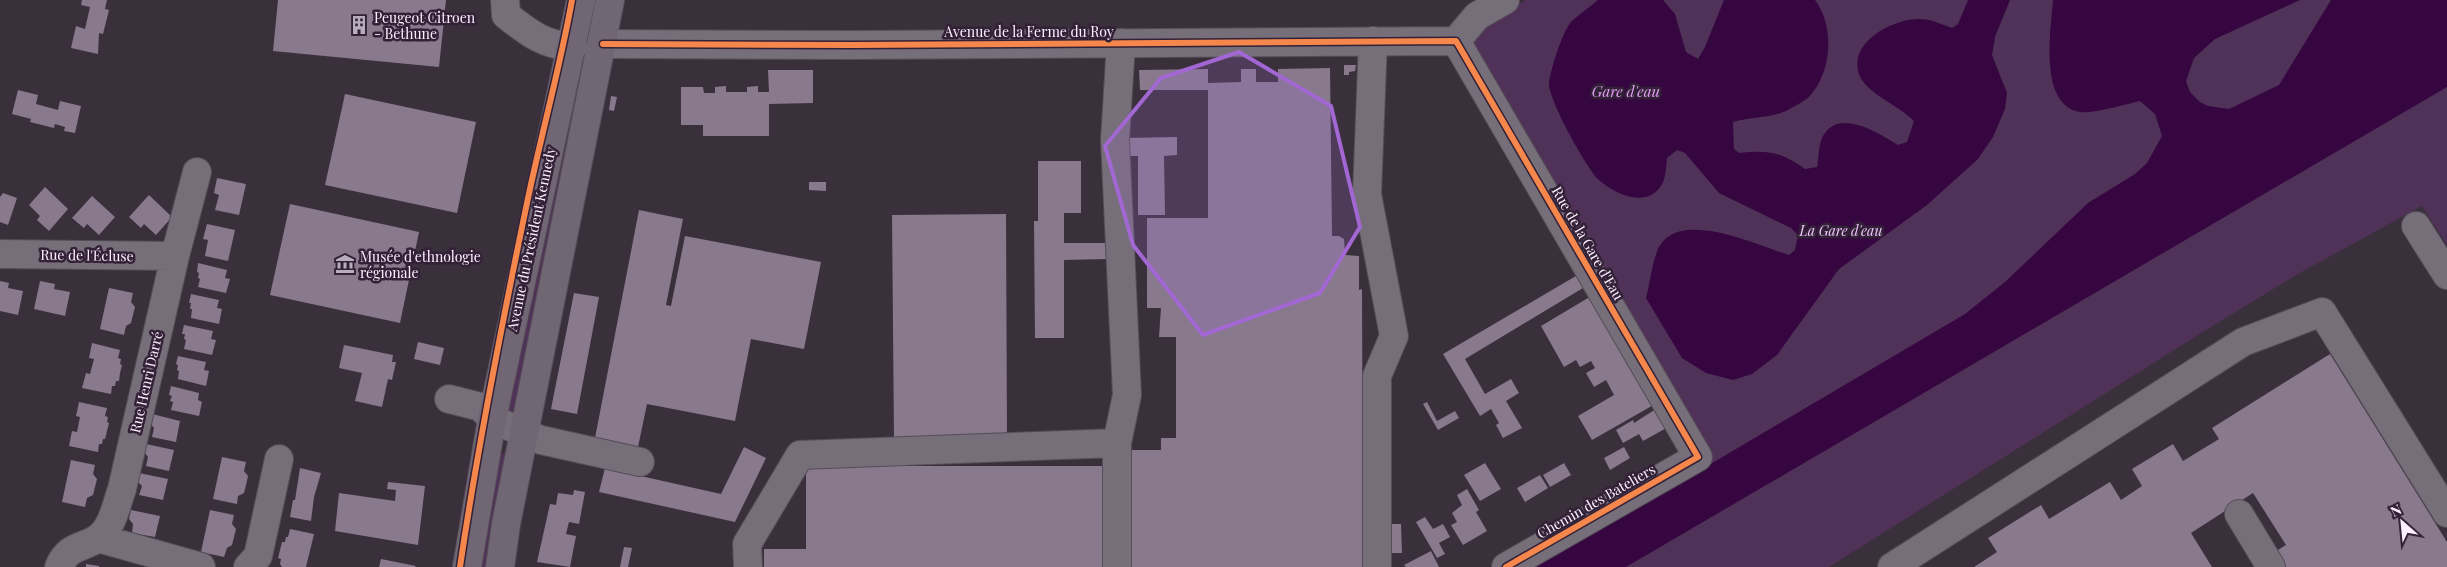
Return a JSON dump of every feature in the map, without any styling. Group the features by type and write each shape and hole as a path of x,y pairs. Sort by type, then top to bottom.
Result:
{"main road":[{"name":"Avenue du Président Kennedy","path":"468,567 492,419 573,46 581,0"},
{"path":"500,567 524,434 603,44 610,0"},
{"name":"Avenue de la Ferme du Roy","path":"573,46 603,44"}],"street":[{"path":"505,0 506,15 536,38 564,47 573,46"},
{"path":"1456,41 1477,16 1505,0"},
{"path":"1373,41 1367,194 1394,336 1377,376 1377,567"},
{"name":"Avenue de la Ferme du Roy","path":"603,44 1456,41"},
{"name":"Rue de la Gare d'Eau","path":"1456,41 1698,457"},
{"path":"1117,567 1117,443 1127,395 1115,140 1121,43"},
{"name":"Rue Henri Darré","path":"98,538 110,524 122,489 175,256 197,172"},
{"path":"2416,226 2447,275"},
{"name":"Rue de l'Écluse","path":"0,254 175,256"},
{"path":"1892,567 2243,342 2322,312 2447,513"},
{"path":"449,399 481,407 492,419 541,440 640,462"},
{"path":"748,567 747,544 800,455 1117,443"},
{"name":"Chemin des Bateliers","path":"1506,567 1698,457"},
{"path":"248,567 258,556 279,459"},
{"path":"2238,514 2271,567"},
{"path":"58,567 74,548 98,538 200,567"}],"highlighted area":[{"path":"1239,52 1331,106 1360,227 1320,293 1203,335 1133,245 1105,146 1161,78"}],"green space":[{"name":"La Gare d'eau","path":"1526,0 2447,0 2447,245 2422,206 2303,271 2206,330 1829,567 1523,567 1705,460 1469,33"},
{"path":"586,77 516,423 510,416 507,402 536,253"},
{"path":"510,448 487,567 477,567 496,459"}],"water":[{"name":"Gare d'eau","path":"1598,0 1663,0 1675,14 1686,52 1698,59 1705,47 1724,0 1815,0 1826,23 1828,36 1826,62 1817,87 1809,97 1786,111 1733,122 1734,149 1739,153 1774,153 1789,159 1805,169 1817,167 1819,147 1823,136 1830,128 1839,124 1849,123 1871,130 1898,145 1907,142 1914,121 1875,93 1863,81 1859,74 1857,62 1860,52 1875,34 1897,23 1919,19 1936,22 1952,28 1958,24 1968,0 2010,0 1995,37 1992,55 2007,93 2005,109 1993,137 1978,159 1927,205 1839,269 1777,355 1752,374 1733,380 1706,373 1682,358 1646,298 1658,249 1668,237 1682,231 1700,230 1719,232 1789,255 1795,250 1798,235 1791,228 1719,193 1685,153 1677,150 1667,158 1662,184 1656,192 1649,196 1641,198 1623,194 1606,186 1593,173 1561,118 1550,91 1549,83 1557,51 1568,27 1574,19"},
{"path":"2053,0 2300,0 2215,39 2194,58 2186,81 2190,92 2200,102 2208,106 2229,109 2279,85 2331,0 2447,0 2447,87 1626,567 1536,567 1965,314 2005,282 2088,203 2135,174 2147,163 2162,136 2155,114 2140,101 2101,110 2080,112 2067,106 2058,96 2052,81 2050,65 2050,29"}],"building":[{"path":"82,0 107,0 105,9 109,10 103,34 99,33 98,54 71,48 76,26 85,29 90,7 81,5"},
{"name":"Peugeot Citroen - Bethune","path":"278,0 446,0 439,67 273,51"},
{"path":"1344,65 1356,65 1355,71 1349,72 1349,75 1344,75"},
{"path":"1330,68 1332,236 1339,236 1344,239 1345,255 1359,256 1359,290 1362,289 1363,567 1132,567 1131,450 1161,450 1161,438 1176,438 1176,337 1159,337 1161,308 1147,308 1147,218 1208,218 1208,90 1140,90 1139,70 1208,69 1208,83 1241,82 1241,69 1256,69 1256,82 1278,82 1278,69"},
{"path":"768,70 813,70 813,103 769,104 769,136 703,136 703,125 681,125 681,87 703,87 704,93 715,93 715,87 726,86 726,92 747,92 747,87 758,86 758,92 769,92"},
{"path":"18,90 38,95 36,104 58,110 60,101 81,106 75,133 64,131 65,127 55,124 54,128 30,122 31,119 12,114"},
{"path":"345,94 476,122 457,213 325,185"},
{"path":"611,96 617,97 614,111 609,110"},
{"path":"1177,137 1177,155 1164,156 1165,215 1138,215 1138,156 1123,156 1123,138"},
{"path":"1038,161 1081,161 1081,213 1064,213 1064,243 1107,243 1107,259 1064,260 1064,338 1035,338 1034,221 1038,221"},
{"path":"217,178 246,184 239,215 215,210 219,195 214,193"},
{"path":"809,182 826,182 826,191 809,190"},
{"path":"45,187 68,209 49,231 37,220 40,216 29,205"},
{"path":"3,193 17,198 8,225 0,222 0,197"},
{"path":"149,195 172,217 156,235 144,224 141,228 129,217"},
{"path":"92,196 115,217 99,235 87,224 84,228 72,218"},
{"name":"Musée d'ethnologie régionale","path":"290,204 419,232 400,323 270,295"},
{"path":"639,210 683,219 666,305 671,306 685,236 821,262 804,349 751,339 735,421 647,404 638,447 595,438"},
{"path":"1006,214 1007,438 894,439 892,215"},
{"path":"207,224 235,230 228,261 205,256 208,240 203,239"},
{"path":"198,263 227,270 225,278 230,279 226,293 198,287 200,279 197,272"},
{"path":"1581,273 1588,285 1465,359 1485,394 1511,379 1519,393 1506,401 1522,428 1503,438 1496,425 1499,423 1491,409 1480,416 1443,354"},
{"path":"0,281 9,283 8,288 23,291 18,315 0,311"},
{"path":"40,281 55,284 54,289 70,292 65,316 34,309"},
{"path":"109,288 133,293 131,302 135,307 131,323 126,326 124,335 100,329"},
{"path":"574,293 599,297 577,414 551,409"},
{"path":"191,294 219,300 217,308 222,309 219,324 191,318 192,309 190,309 191,303 189,303"},
{"path":"1593,295 1657,403 1592,440 1578,416 1614,395 1606,380 1594,387 1586,373 1595,368 1591,361 1580,367 1576,360 1564,367 1541,326"},
{"path":"184,325 213,331 211,339 216,340 212,355 184,349 186,340 184,339 185,334 182,334"},
{"path":"418,342 444,348 440,365 414,359"},
{"path":"92,343 120,350 118,358 121,359 120,364 122,365 119,381 116,381 115,386 112,386 111,394 82,388 86,373 90,374 94,359 89,358"},
{"path":"344,345 393,355 392,362 396,362 392,380 388,379 382,407 355,401 362,373 339,368"},
{"path":"2330,354 2447,542 2447,567 2281,567 2273,553 2286,545 2253,493 2191,533 2212,567 1974,567 1997,552 1988,538 2041,505 2049,519 2110,482 2121,500 2142,486 2132,469 2173,444 2183,461 2219,439 2212,428"},
{"path":"178,356 206,362 204,370 209,371 206,386 178,379 179,371 176,364"},
{"path":"171,386 199,393 198,400 202,402 199,416 171,410 173,402 170,401 172,396 169,395"},
{"path":"79,402 107,408 105,416 108,417 107,422 109,423 105,439 103,439 102,444 99,444 98,452 69,446 72,431 77,432 80,417 76,416"},
{"path":"1427,402 1437,421 1455,411 1459,418 1438,430 1423,404"},
{"path":"1659,407 1670,426 1643,441 1639,434 1623,443 1616,430 1633,420 1634,423"},
{"path":"152,414 180,421 176,442 152,437 154,428 150,423"},
{"path":"146,444 174,450 169,471 146,466 148,457 144,452"},
{"path":"744,447 766,458 735,522 599,492 605,468 721,494"},
{"path":"1624,447 1630,458 1610,470 1604,458"},
{"path":"222,457 246,462 244,471 248,476 244,493 238,496 237,504 213,499"},
{"path":"71,460 95,465 93,474 97,479 93,495 87,498 85,507 62,502"},
{"path":"1485,463 1501,489 1480,501 1464,475"},
{"path":"1564,463 1571,475 1550,487 1543,475"},
{"path":"806,466 1103,466 1103,567 764,567 764,549 806,549"},
{"path":"300,468 321,473 314,497 311,521 290,517"},
{"path":"139,473 168,479 163,500 139,495 142,486 137,481"},
{"path":"1540,475 1548,488 1525,502 1517,488"},
{"path":"388,482 425,486 418,545 335,531 339,493 395,501 396,490 387,489"},
{"path":"1467,489 1479,510 1476,512 1487,531 1463,545 1451,525 1457,522 1452,513 1462,505 1457,495"},
{"path":"574,490 585,492 579,524 569,522 566,534 576,536 570,567 537,562 550,504 556,505 558,493 573,495"},
{"path":"131,510 160,516 155,537 132,533 133,524 129,519"},
{"path":"210,510 234,515 232,524 236,529 232,545 227,548 224,557 201,552"},
{"path":"1425,517 1433,529 1443,524 1450,537 1439,543 1445,554 1437,558 1416,522"},
{"path":"1389,524 1401,524 1402,553 1389,553"},
{"path":"290,529 314,534 306,567 282,567 280,564 281,559 278,558 282,542 285,542"},
{"path":"624,547 632,548 628,567 620,567"},
{"path":"1431,551 1439,567 1406,567 1404,565"},
{"path":"381,559 416,566 379,567"},
{"path":"86,564 99,566 99,567 86,567"}],"cycle path":[{"path":"460,567 509,293 532,178 572,0"},
{"path":"603,44 853,45 1456,41 1698,457 1506,567"}],"place":[{"name":"Peugeot Citroen - Bethune","path":"359,25"},
{"name":"Musée d'ethnologie régionale","path":"345,264"}]}
